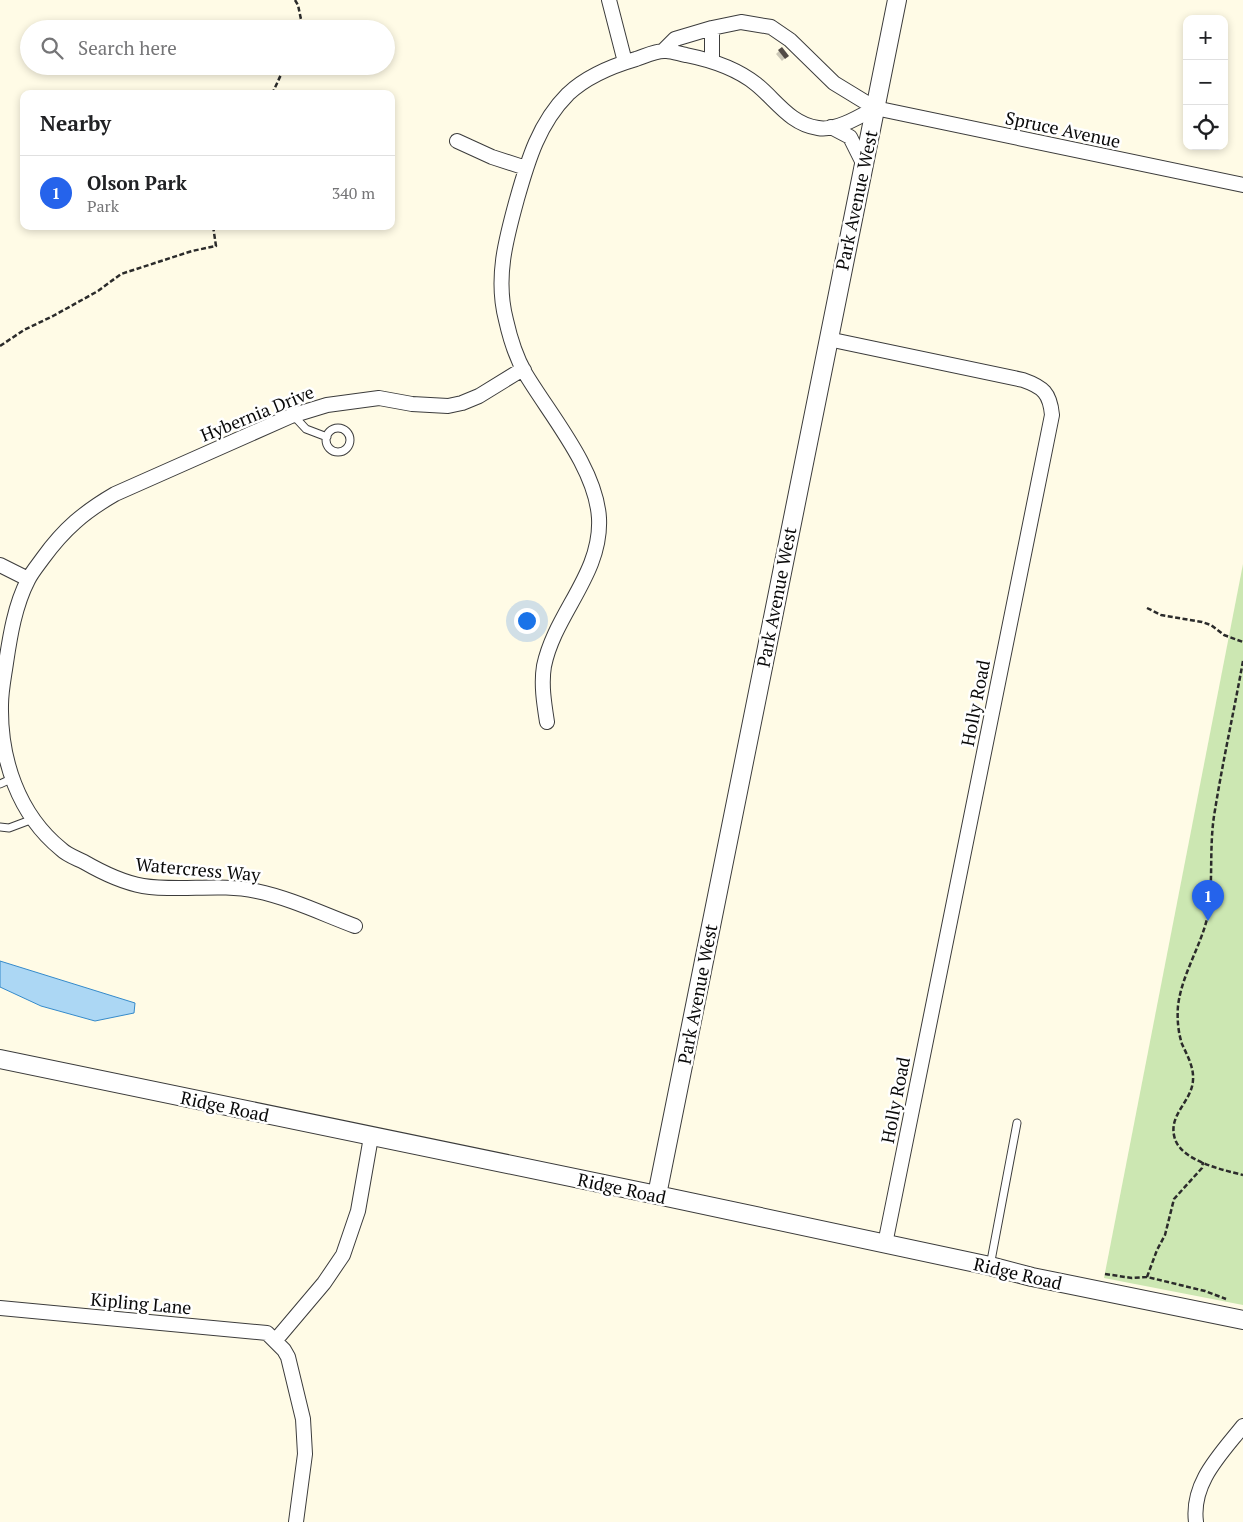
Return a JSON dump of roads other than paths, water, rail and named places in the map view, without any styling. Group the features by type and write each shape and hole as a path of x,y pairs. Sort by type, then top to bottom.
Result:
{"street":[{"path":"609,0 625,62"},
{"name":"Park Avenue West","path":"657,1195 897,0"},
{"path":"547,722 544,699 544,663 556,633 594,557 599,520 594,489 578,458 524,370 516,354 505,318 501,282 504,245 536,139 553,111 570,93 598,73 625,62 664,50 675,39 741,22 771,27 790,40 834,82 875,108 845,125 818,129 784,112 755,82 712,60 664,50"},
{"path":"712,28 712,60"},
{"name":"Spruce Avenue","path":"875,108 1243,185"},
{"path":"831,127 850,137 864,165"},
{"path":"457,141 492,157 526,168"},
{"name":"Holly Road","path":"828,339 1024,380 1043,389 1051,405 1052,415 885,1244"},
{"name":"Hybernia Drive","path":"28,579 56,540 76,520 93,507 115,494 293,415 327,404 375,398 412,404 448,406 479,396 524,370"},
{"path":"0,565 28,579"},
{"name":"Watercress Way","path":"28,579 9,637 3,668 0,704 6,782 33,819 62,850 112,878 142,886 254,890 283,898 355,926"},
{"name":"Ridge Road","path":"0,1060 657,1195 1243,1320"},
{"path":"296,1522 305,1454 303,1419 288,1357 275,1341 324,1283 343,1255 358,1211 371,1136"},
{"name":"Kipling Lane","path":"0,1308 267,1333 275,1341"},
{"path":"1196,1522 1196,1502 1200,1485 1220,1454 1243,1426"}],"lane":[{"path":"293,415 306,429 327,437"},
{"path":"0,827 9,828 33,819"},
{"path":"990,1266 1017,1123"}],"water":[{"path":"0,961 135,1003 134,1013 95,1021 41,1006 0,987"}],"place":[{"name":"Olson Park","path":"1208,921"}]}
